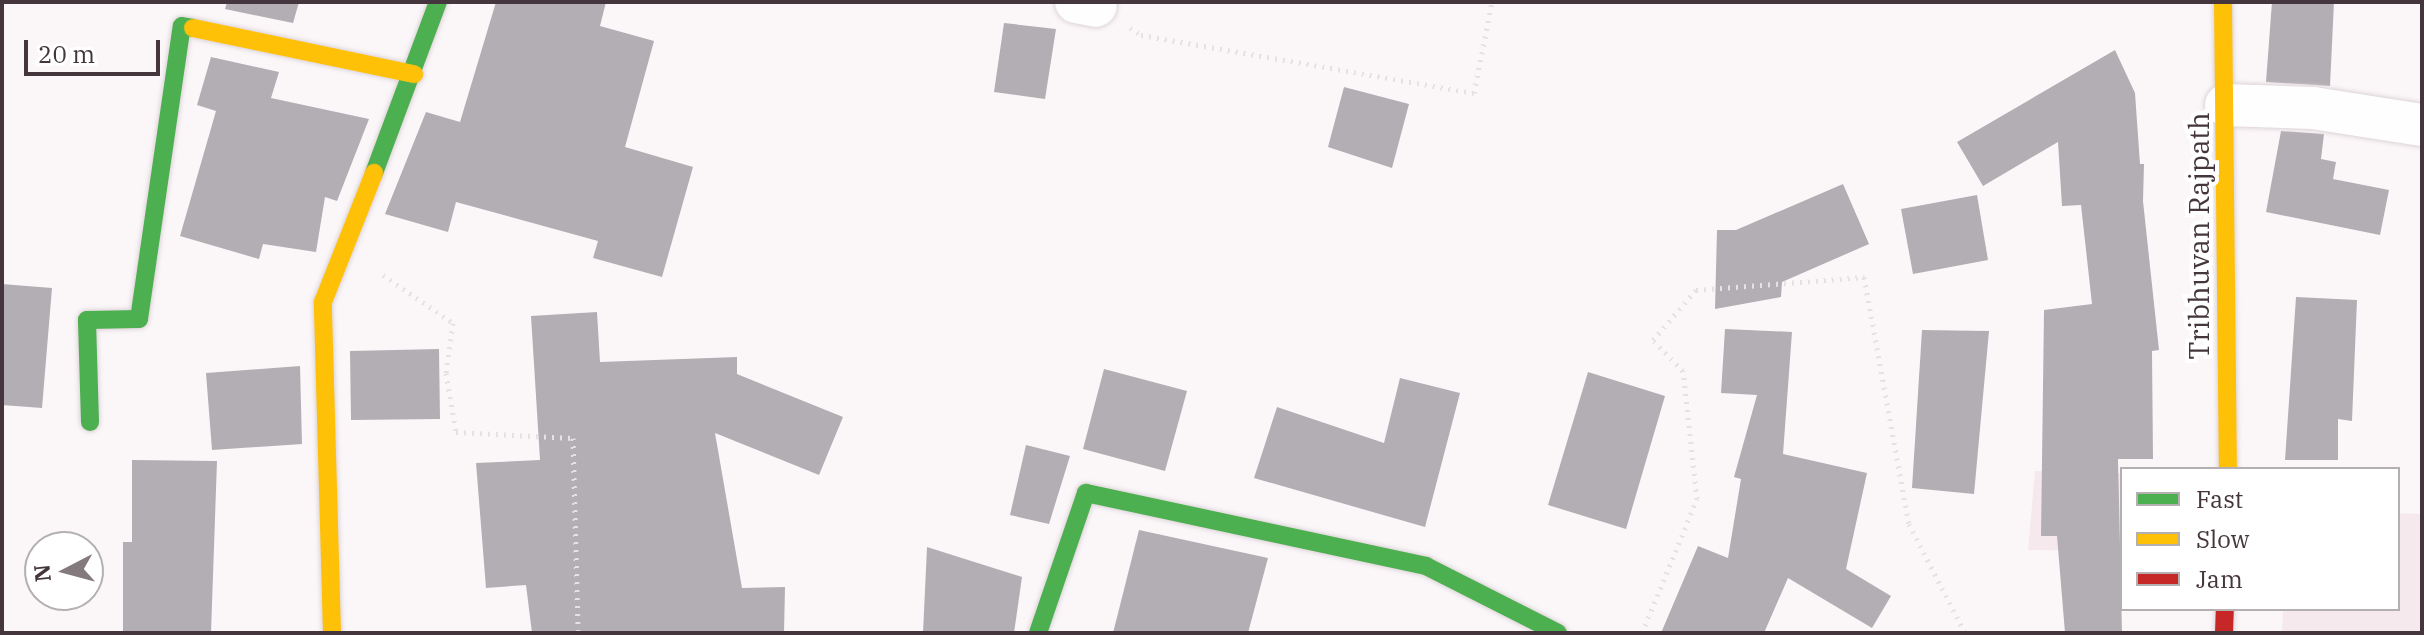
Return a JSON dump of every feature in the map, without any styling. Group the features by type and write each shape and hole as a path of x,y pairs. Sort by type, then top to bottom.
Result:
{"main road":[{"path":"332,633 323,302 414,74 438,2"},
{"name":"Tribhuvan Rajpath","path":"2223,2 2228,467"},
{"path":"90,422 87,320 139,319 182,26 414,74"},
{"path":"1038,633 1086,493 1426,566 1558,633"},
{"path":"2224,633 2225,611"}],"street":[{"path":"2226,105 2313,108 2422,125"}],"path":[{"path":"1086,4 1141,35 1474,93 1492,2"},
{"path":"344,248 453,323 446,373 456,432 573,438 578,633"},
{"path":"1642,633 1697,499 1683,371 1653,340 1696,290 1864,277 1909,524 1965,633"}],"shaded area":[{"path":"2035,471 2120,473 2120,551 2028,550"},
{"path":"2400,513 2422,514 2422,633 2282,633 2283,611 2400,611"}],"building":[{"path":"227,2 299,2 293,23 225,9"},
{"path":"496,2 606,2 600,26 654,41 625,147 693,167 662,277 593,258 598,241 456,202 448,232 385,214 426,112 460,122"},
{"path":"2272,2 2334,2 2330,86 2266,82"},
{"path":"1004,23 1056,29 1045,99 994,92"},
{"path":"2115,50 2135,93 2159,350 2152,351 2153,459 2118,459 2122,633 2065,633 2057,536 2041,536 2044,310 2092,304 2081,205 2062,206 2058,142 1983,186 1957,142"},
{"path":"211,57 279,72 271,98 369,119 337,201 325,197 316,252 263,244 259,259 180,236 216,111 197,105"},
{"path":"1344,87 1409,104 1392,168 1328,147"},
{"path":"2281,131 2324,134 2321,159 2336,162 2333,179 2389,190 2380,235 2266,212"},
{"path":"1843,184 1869,244 1782,282 1781,297 1715,309 1717,230 1736,230"},
{"path":"1977,195 1988,260 1913,274 1901,209"},
{"path":"2,284 52,288 42,408 2,405"},
{"path":"2296,297 2357,300 2352,421 2338,419 2338,460 2285,460"},
{"path":"597,312 600,362 737,357 737,374 843,417 819,475 715,433 742,588 785,587 784,633 532,633 526,585 486,588 476,463 540,460 531,316"},
{"path":"1725,329 1792,332 1783,454 1867,473 1846,569 1891,596 1872,628 1788,578 1764,633 1661,633 1698,546 1728,558 1741,479 1734,477 1757,395 1721,393"},
{"path":"1922,330 1989,331 1974,494 1912,488"},
{"path":"439,349 440,419 351,420 350,351"},
{"path":"300,366 302,444 212,450 206,373"},
{"path":"1104,369 1187,391 1165,471 1083,449"},
{"path":"1588,372 1665,396 1626,529 1548,505"},
{"path":"1400,378 1460,393 1425,527 1254,478 1277,407 1384,443"},
{"path":"1026,445 1070,456 1049,524 1010,515"},
{"path":"132,460 217,461 211,633 123,633 123,542 132,542"},
{"path":"1139,530 1268,558 1248,633 1113,633"},
{"path":"927,547 1022,577 1014,633 923,633"}],"traffic: fast":[{"path":"374,173 438,2"},
{"path":"90,422 87,320 139,319 182,26 193,28"},
{"path":"1038,633 1086,493 1426,566 1558,633"}],"traffic: slow":[{"path":"2223,2 2228,467"},
{"path":"193,28 414,74"},
{"path":"332,633 323,302 374,173"}],"traffic: jam":[{"path":"2224,633 2225,611"}]}
